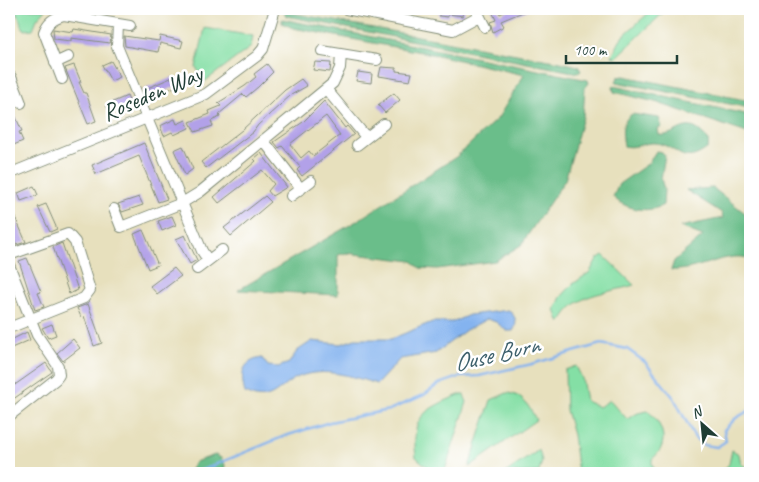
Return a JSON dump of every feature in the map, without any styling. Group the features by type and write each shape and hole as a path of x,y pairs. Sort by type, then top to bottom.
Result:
{"street":[{"name":"Roseden Way","path":"9,174 206,94 257,56 263,49 275,9"},
{"path":"346,9 453,30 478,12 485,28"},
{"path":"62,79 44,32 47,24 55,17 64,15 130,26"},
{"path":"118,25 117,46 202,251 208,260"},
{"path":"322,51 377,60"},
{"path":"114,209 121,227 182,203 200,192 326,88 337,75 341,54"},
{"path":"55,63 68,57"},
{"path":"11,77 12,89 21,103"},
{"path":"326,88 366,137"},
{"path":"357,145 384,124"},
{"path":"263,140 301,189"},
{"path":"291,196 311,181"},
{"path":"9,255 68,234 75,242 90,284 90,290 84,298 9,328"},
{"path":"197,269 222,250"},
{"path":"9,265 30,320 37,335 56,361 59,375 9,416"}],"green space":[{"path":"15,9 46,9 37,19 33,29 24,30"},
{"path":"653,9 667,9 616,58 612,56 622,37"},
{"path":"286,12 560,62 578,66 581,71 578,73 286,16 284,14"},
{"path":"282,19 588,80 589,83 585,88 583,117 565,180 521,245 495,261 437,269 420,268 412,261 346,253 338,255 338,295 238,290 355,222 456,157 498,118 524,75 437,55 293,28 282,23"},
{"path":"205,28 253,36 251,47 204,82 196,67"},
{"path":"624,76 750,101 750,108 616,82 618,77"},
{"path":"613,86 750,115 750,134 655,102 614,92"},
{"path":"632,114 659,118 662,127 658,129 659,135 670,134 685,127 697,129 707,139 708,148 699,154 685,156 655,143 632,147 624,146 622,132 624,124"},
{"path":"656,151 662,152 665,155 661,179 664,189 663,205 651,209 637,209 624,205 613,197 619,184 649,163"},
{"path":"713,188 750,217 750,259 732,257 691,268 671,270 674,261 703,236 680,227 723,218 722,213 686,190"},
{"path":"603,255 634,285 601,293 583,300 574,305 560,323 555,310 561,297 573,284 590,272 597,259"},
{"path":"576,366 582,378 586,401 599,407 610,400 627,419 638,413 648,411 658,422 663,435 663,441 658,453 652,459 652,465 657,473 578,473 573,435 566,410 565,370"},
{"path":"507,393 521,399 528,406 536,420 469,467 491,400"},
{"path":"459,395 464,395 467,402 444,473 434,473 416,457 415,443 418,423 428,410"},
{"path":"539,450 542,461 539,472 505,473"},
{"path":"732,450 739,454 741,464 750,469 750,473 721,473 729,464"},
{"path":"215,455 221,458 225,465 224,473 189,473 195,462"}],"water":[{"path":"509,310 516,320 513,331 507,331 496,322 487,319 466,330 436,353 400,359 377,384 341,374 322,372 295,378 270,396 263,398 245,393 243,375 246,366 250,362 262,358 268,366 278,367 289,363 297,351 312,341 341,344 355,339 391,339 432,322 453,322 469,315"}],"building":[{"path":"438,9 464,9 463,16 448,14 448,17 439,16"},
{"path":"491,9 498,9 500,14 510,9 530,9 501,21 504,26 493,32 490,22 496,20"},
{"path":"53,29 73,32 74,29 111,35 110,43 71,38 71,41 54,39"},
{"path":"124,36 159,41 160,36 183,41 181,48 160,43 158,52 125,46"},
{"path":"111,61 120,77 111,81 102,65"},
{"path":"315,62 331,63 330,72 313,70"},
{"path":"267,64 273,72 258,87 246,97 243,94 219,114 220,117 211,121 213,126 195,132 190,122 210,114 209,111 221,106 218,103 245,86 256,77 254,74"},
{"path":"74,65 81,82 79,82 84,93 86,93 96,121 88,124 65,68"},
{"path":"381,67 396,68 396,71 412,73 410,81 379,76"},
{"path":"358,72 372,74 371,83 356,81"},
{"path":"173,77 177,86 146,99 143,90"},
{"path":"301,79 307,86 291,95 258,125 253,132 206,168 201,162 242,130 285,90"},
{"path":"394,93 400,100 385,113 378,105"},
{"path":"127,96 131,105 110,114 106,105"},
{"path":"324,101 345,128 347,126 354,134 302,176 297,170 300,167 282,146 279,148 274,142 303,122","holes":["326,116 340,135 313,156 309,151 301,158 290,144"]},
{"path":"9,102 22,131 19,132 23,141 9,147"},
{"path":"175,119 177,124 186,120 189,128 174,135 172,132 164,136 160,126"},
{"path":"144,143 167,199 158,202 139,156 96,174 92,165"},
{"path":"183,146 193,169 185,175 174,150"},
{"path":"261,153 287,187 272,196 268,191 274,184 262,170 219,203 214,197 256,161 254,159"},
{"path":"34,186 38,195 21,201 18,193"},
{"path":"265,196 271,202 231,236 224,228"},
{"path":"139,197 143,205 122,212 118,204"},
{"path":"9,203 26,242 16,245 9,227"},
{"path":"46,204 57,229 50,232 38,207"},
{"path":"172,216 176,225 162,231 158,221"},
{"path":"143,230 158,265 148,269 134,234"},
{"path":"185,235 197,260 190,264 176,239"},
{"path":"62,243 78,290 69,294 53,247"},
{"path":"27,258 41,292 38,293 44,307 35,310 19,261"},
{"path":"174,268 181,276 157,294 150,286"},
{"path":"88,304 102,343 94,346 84,316 81,317 77,308"},
{"path":"52,324 56,335 48,338 42,328"},
{"path":"27,332 30,340 9,349 9,341"},
{"path":"73,339 80,348 63,361 57,353"},
{"path":"46,363 52,372 9,402 9,389"}],"waterway":[{"name":"Ouse Burn","path":"195,473 285,436 330,422 389,410 424,395 439,384 459,377 479,376 532,364 601,344 627,349 645,362 674,398 695,438 704,445 717,447 726,441 724,430 736,418 750,410"}]}
